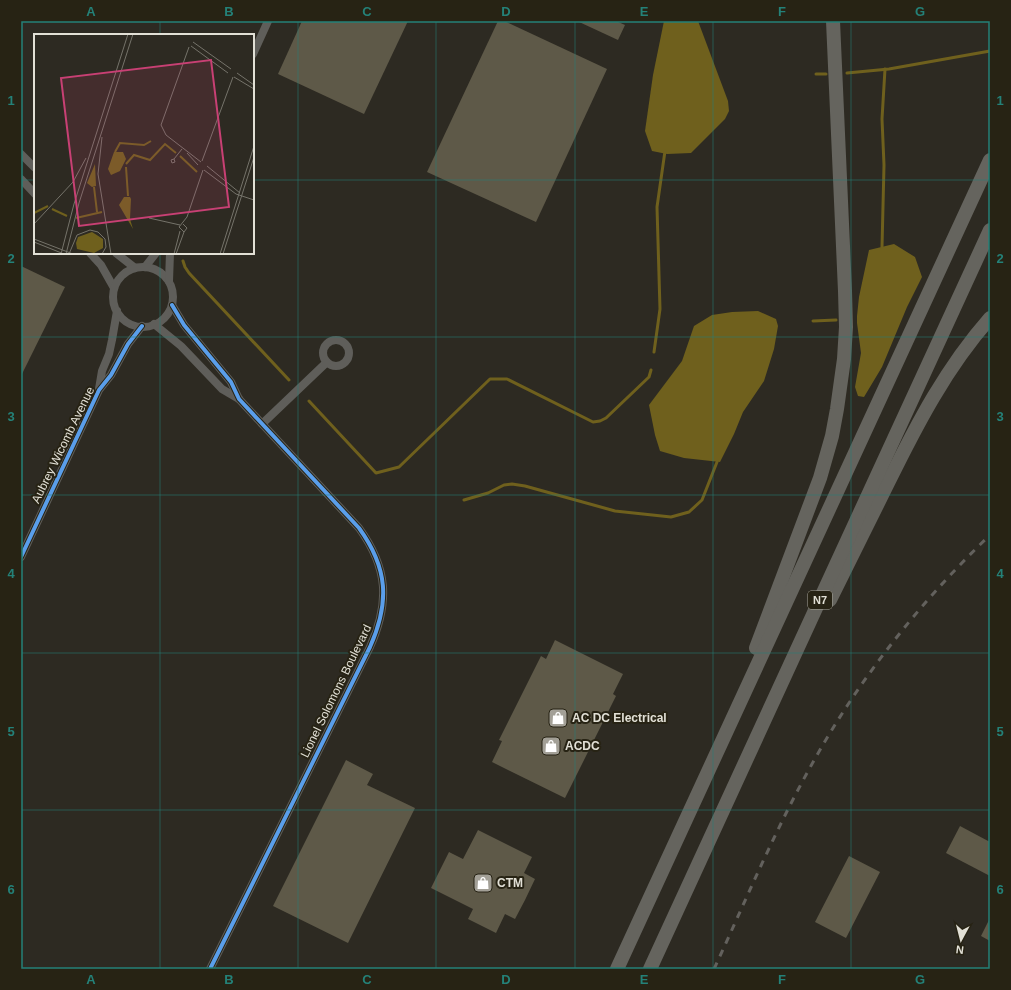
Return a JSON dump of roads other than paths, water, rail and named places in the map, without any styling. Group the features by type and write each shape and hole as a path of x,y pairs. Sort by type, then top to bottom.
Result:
{"highway":[{"path":"724,737 820,478 832,436 842,381 846,327 833,21"},
{"name":"N7","path":"617,969 990,160"},
{"name":"N7","path":"650,969 990,230"},
{"path":"696,869 915,429 948,372 990,318"}],"street":[{"path":"254,52 268,21"},
{"path":"21,154 34,167"},
{"path":"21,179 34,193"},
{"path":"91,254 101,265 114,288"},
{"path":"117,254 135,268"},
{"path":"145,267 155,254"},
{"path":"169,281 154,269 145,267 135,268 127,272 119,279 114,288 113,298 116,311 129,323 142,326 158,323 166,316 172,305 173,299 169,281 170,254"},
{"name":"Lionel Solomons Boulevard","path":"172,305 184,325 231,382 239,399"},
{"name":"Aubrey Wicomb Avenue","path":"99,390 102,371 109,354 116,311"},
{"name":"Lionel Solomons Boulevard","path":"154,324 181,346 222,389 239,399 359,528 368,540 378,562 384,598 378,629 370,647 210,969"},
{"name":"Aubrey Wicomb Avenue","path":"21,557 99,390 111,375 128,344 142,326"},
{"path":"262,424 327,362"}],"waterway":[{"path":"847,73 889,69 990,51"},
{"path":"882,247 884,165 882,119 885,69"},
{"path":"816,74 826,74"},
{"path":"654,352 660,309 657,207 665,151"},
{"path":"183,261 189,273 289,380"},
{"path":"813,321 836,320"},
{"path":"309,401 376,473 399,467 490,379 507,379 593,422 606,418 649,377 651,370"},
{"path":"464,500 488,493 504,485 512,484 525,486 615,511 671,517 689,512 702,500 717,462"}],"railway":[{"path":"714,969 761,865 798,789 830,733 871,672 915,614 990,535"}],"place":[{"name":"AC DC Electrical","path":"558,718"},
{"name":"ACDC","path":"551,746"},
{"name":"CTM","path":"483,883"}]}
